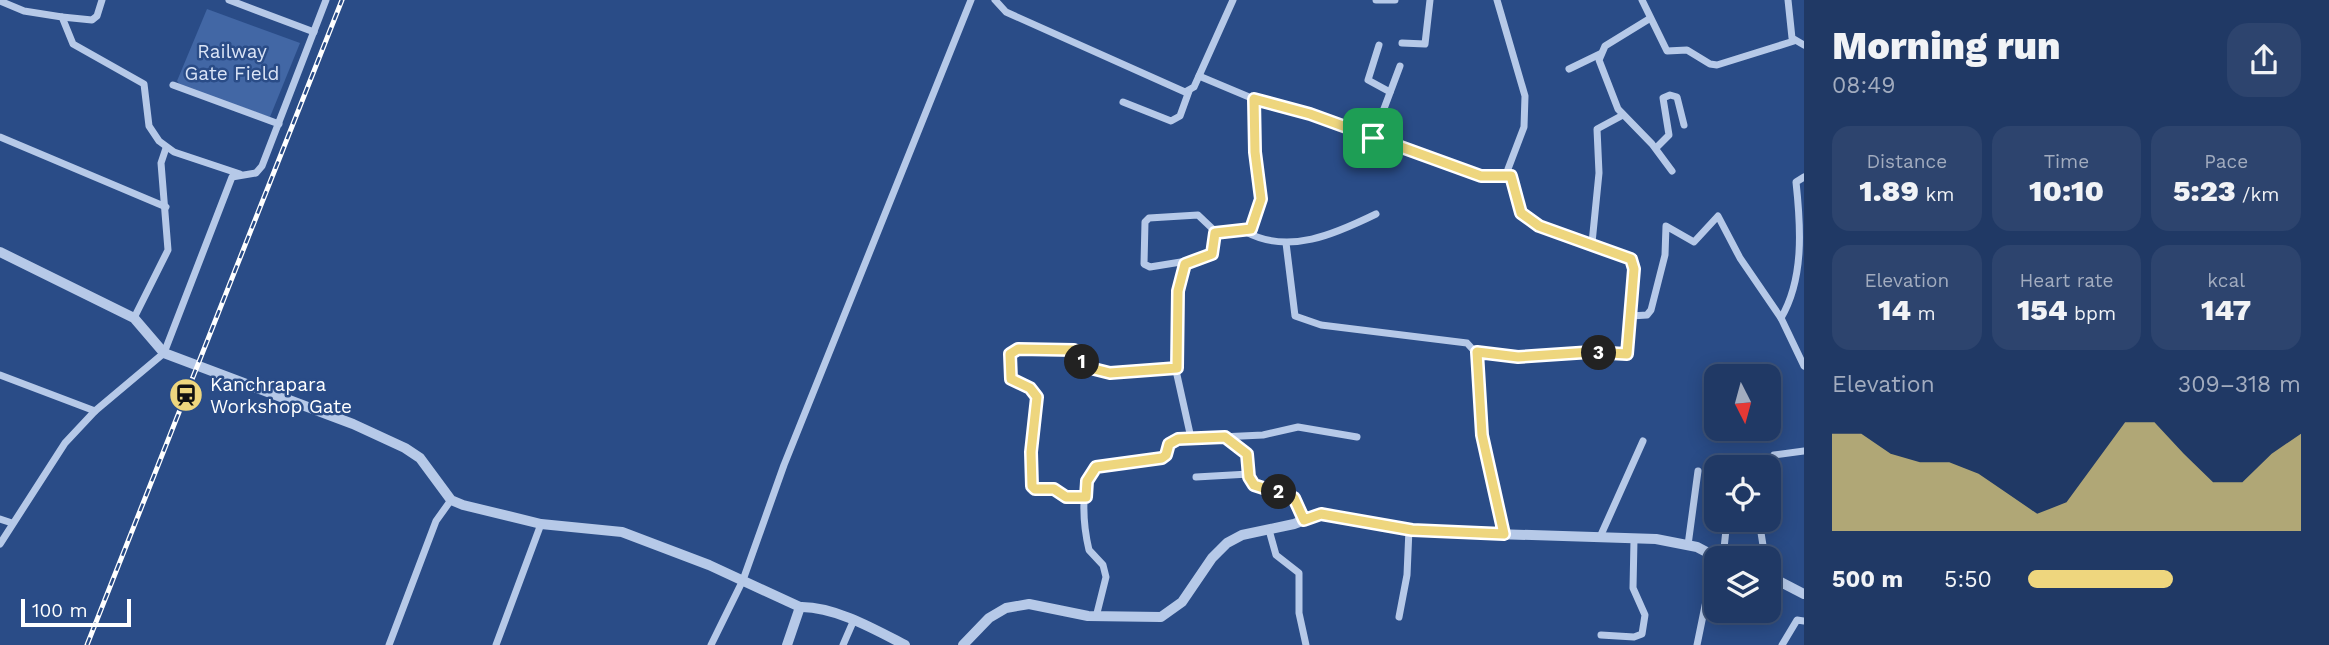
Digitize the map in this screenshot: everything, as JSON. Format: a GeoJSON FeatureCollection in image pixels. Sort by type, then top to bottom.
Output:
{"type":"FeatureCollection","features":[{"type":"Feature","properties":{"kind":"street"},"geometry":{"type":"LineString","coordinates":[[0,1],[24,11],[92,20],[97,16],[102,0]]}},
{"type":"Feature","properties":{"kind":"street"},"geometry":{"type":"LineString","coordinates":[[229,0],[314,32]]}},
{"type":"Feature","properties":{"kind":"street"},"geometry":{"type":"LineString","coordinates":[[0,544],[65,443],[95,411],[164,353],[232,177],[260,170],[326,0]]}},
{"type":"Feature","properties":{"kind":"street"},"geometry":{"type":"LineString","coordinates":[[711,645],[743,580],[784,465],[971,0]]}},
{"type":"Feature","properties":{"kind":"street"},"geometry":{"type":"LineString","coordinates":[[995,0],[1006,12],[1189,91]]}},
{"type":"Feature","properties":{"kind":"street"},"geometry":{"type":"LineString","coordinates":[[1123,102],[1171,121],[1180,116],[1189,91],[1199,76],[1233,0]]}},
{"type":"Feature","properties":{"kind":"street"},"geometry":{"type":"LineString","coordinates":[[1376,0],[1395,0]]}},
{"type":"Feature","properties":{"kind":"street"},"geometry":{"type":"LineString","coordinates":[[1402,43],[1425,44],[1430,0]]}},
{"type":"Feature","properties":{"kind":"street"},"geometry":{"type":"LineString","coordinates":[[1477,354],[1481,351],[1518,357],[1591,352],[1625,355],[1628,352],[1634,269],[1631,259],[1539,226],[1521,213],[1509,165],[1524,127],[1526,107],[1497,0]]}},
{"type":"Feature","properties":{"kind":"street"},"geometry":{"type":"LineString","coordinates":[[1642,0],[1667,51],[1687,50],[1710,64],[1726,64],[1794,41],[1804,45]]}},
{"type":"Feature","properties":{"kind":"street"},"geometry":{"type":"LineString","coordinates":[[1788,0],[1794,41]]}},
{"type":"Feature","properties":{"kind":"street"},"geometry":{"type":"LineString","coordinates":[[62,17],[73,44],[144,84],[149,126],[166,148],[241,174]]}},
{"type":"Feature","properties":{"kind":"street"},"geometry":{"type":"LineString","coordinates":[[1649,19],[1605,46],[1600,60],[1614,102],[1623,115],[1656,148],[1672,171]]}},
{"type":"Feature","properties":{"kind":"street"},"geometry":{"type":"LineString","coordinates":[[1379,45],[1368,80],[1390,92]]}},
{"type":"Feature","properties":{"kind":"street"},"geometry":{"type":"LineString","coordinates":[[1569,69],[1600,54]]}},
{"type":"Feature","properties":{"kind":"street"},"geometry":{"type":"LineString","coordinates":[[1373,138],[1400,66]]}},
{"type":"Feature","properties":{"kind":"street"},"geometry":{"type":"LineString","coordinates":[[1199,76],[1254,99],[1310,114],[1481,176],[1511,176]]}},
{"type":"Feature","properties":{"kind":"street"},"geometry":{"type":"LineString","coordinates":[[173,85],[279,124]]}},
{"type":"Feature","properties":{"kind":"street"},"geometry":{"type":"LineString","coordinates":[[1656,148],[1669,135],[1661,102],[1663,98],[1670,95],[1677,97],[1684,125]]}},
{"type":"Feature","properties":{"kind":"street"},"geometry":{"type":"LineString","coordinates":[[1245,232],[1254,224],[1261,199],[1255,152],[1254,99]]}},
{"type":"Feature","properties":{"kind":"street"},"geometry":{"type":"LineString","coordinates":[[1592,243],[1599,173],[1597,129],[1623,115]]}},
{"type":"Feature","properties":{"kind":"street"},"geometry":{"type":"LineString","coordinates":[[0,137],[166,207]]}},
{"type":"Feature","properties":{"kind":"street"},"geometry":{"type":"LineString","coordinates":[[134,318],[167,255],[169,237],[161,163],[166,148]]}},
{"type":"Feature","properties":{"kind":"street"},"geometry":{"type":"LineString","coordinates":[[1781,318],[1790,306],[1800,281],[1800,224],[1796,182],[1804,177]]}},
{"type":"Feature","properties":{"kind":"street"},"geometry":{"type":"LineString","coordinates":[[1215,233],[1245,232],[1262,239],[1286,243],[1330,235],[1376,214]]}},
{"type":"Feature","properties":{"kind":"street"},"geometry":{"type":"LineString","coordinates":[[1200,215],[1215,233],[1212,254],[1187,261],[1150,267],[1144,264],[1147,219],[1200,215]]}},
{"type":"Feature","properties":{"kind":"street"},"geometry":{"type":"LineString","coordinates":[[1631,316],[1647,315],[1651,310],[1665,255],[1667,226],[1694,242],[1718,216],[1740,258],[1781,318],[1804,366]]}},
{"type":"Feature","properties":{"kind":"street"},"geometry":{"type":"LineString","coordinates":[[1286,243],[1295,316],[1321,325],[1467,343],[1477,354],[1483,443],[1504,534]]}},
{"type":"Feature","properties":{"kind":"street"},"geometry":{"type":"LineString","coordinates":[[0,252],[134,318],[164,353],[353,424],[405,448],[420,458],[452,500],[541,524],[622,531],[743,580],[800,607],[816,608],[905,645]]}},
{"type":"Feature","properties":{"kind":"street"},"geometry":{"type":"LineString","coordinates":[[1187,261],[1178,291],[1177,368],[1191,438]]}},
{"type":"Feature","properties":{"kind":"street"},"geometry":{"type":"LineString","coordinates":[[1086,497],[1063,496],[1054,489],[1035,489],[1032,486],[1031,452],[1037,397],[1030,388],[1011,379],[1011,352],[1036,348],[1074,350],[1080,353],[1086,367],[1110,373],[1177,368]]}},
{"type":"Feature","properties":{"kind":"street"},"geometry":{"type":"LineString","coordinates":[[0,375],[95,411]]}},
{"type":"Feature","properties":{"kind":"street"},"geometry":{"type":"LineString","coordinates":[[1096,617],[1107,577],[1103,565],[1089,550],[1087,481],[1096,467],[1162,458],[1171,441],[1191,438],[1313,427],[1357,437]]}},
{"type":"Feature","properties":{"kind":"street"},"geometry":{"type":"LineString","coordinates":[[1225,437],[1247,454],[1249,474],[1258,487],[1294,498],[1304,520]]}},
{"type":"Feature","properties":{"kind":"street"},"geometry":{"type":"LineString","coordinates":[[1600,537],[1643,441]]}},
{"type":"Feature","properties":{"kind":"street"},"geometry":{"type":"LineString","coordinates":[[1774,455],[1804,451]]}},
{"type":"Feature","properties":{"kind":"street"},"geometry":{"type":"LineString","coordinates":[[1688,545],[1698,471]]}},
{"type":"Feature","properties":{"kind":"street"},"geometry":{"type":"LineString","coordinates":[[1196,477],[1249,474]]}},
{"type":"Feature","properties":{"kind":"street"},"geometry":{"type":"LineString","coordinates":[[389,645],[436,521],[452,500]]}},
{"type":"Feature","properties":{"kind":"street"},"geometry":{"type":"LineString","coordinates":[[963,645],[989,618],[1006,608],[1029,604],[1096,617],[1161,617],[1182,602],[1212,558],[1227,543],[1242,535],[1330,515],[1409,529],[1656,539],[1688,545],[1704,552]]}},
{"type":"Feature","properties":{"kind":"street"},"geometry":{"type":"LineString","coordinates":[[0,519],[12,523]]}},
{"type":"Feature","properties":{"kind":"street"},"geometry":{"type":"LineString","coordinates":[[496,645],[541,524]]}},
{"type":"Feature","properties":{"kind":"street"},"geometry":{"type":"LineString","coordinates":[[1399,617],[1408,575],[1409,529]]}},
{"type":"Feature","properties":{"kind":"street"},"geometry":{"type":"LineString","coordinates":[[1269,530],[1276,555],[1298,573],[1299,613],[1306,645]]}},
{"type":"Feature","properties":{"kind":"street"},"geometry":{"type":"LineString","coordinates":[[1601,635],[1634,637],[1642,634],[1645,615],[1633,587],[1634,540]]}},
{"type":"Feature","properties":{"kind":"street"},"geometry":{"type":"LineString","coordinates":[[1781,582],[1804,594]]}},
{"type":"Feature","properties":{"kind":"street"},"geometry":{"type":"LineString","coordinates":[[787,645],[800,607]]}},
{"type":"Feature","properties":{"kind":"street"},"geometry":{"type":"LineString","coordinates":[[1697,645],[1704,617]]}},
{"type":"Feature","properties":{"kind":"street"},"geometry":{"type":"LineString","coordinates":[[1782,645],[1797,620],[1804,621]]}},
{"type":"Feature","properties":{"kind":"street"},"geometry":{"type":"LineString","coordinates":[[843,645],[853,622]]}},
{"type":"Feature","properties":{"kind":"green space","name":"Railway Gate Field"},"geometry":{"type":"Polygon","coordinates":[[[207,9],[300,43],[270,117],[181,86],[177,81],[207,9]]]}},
{"type":"Feature","properties":{"kind":"railway"},"geometry":{"type":"LineString","coordinates":[[87,645],[342,0]]}},
{"type":"Feature","properties":{"kind":"place","name":"Kanchrapara Workshop Gate"},"geometry":{"type":"Point","coordinates":[186,395]}},
{"type":"Feature","properties":{"kind":"route"},"geometry":{"type":"LineString","coordinates":[[1254,99],[1310,114],[1373,138],[1462,167],[1481,176],[1511,176],[1517,190],[1519,208],[1526,218],[1552,232],[1628,255],[1633,264],[1627,354],[1622,356],[1591,352],[1518,357],[1477,352],[1484,450],[1504,534],[1412,530],[1321,514],[1304,520],[1294,498],[1254,485],[1249,477],[1247,454],[1225,437],[1178,439],[1171,441],[1166,455],[1162,458],[1102,464],[1092,471],[1087,481],[1086,497],[1066,497],[1054,489],[1035,489],[1030,480],[1037,397],[1030,388],[1014,383],[1011,379],[1011,352],[1036,348],[1074,350],[1080,353],[1086,367],[1110,373],[1167,366],[1177,368],[1177,301],[1185,264],[1187,261],[1212,254],[1215,233],[1245,232],[1251,229],[1260,205],[1261,191],[1254,146],[1254,99]]}}]}
